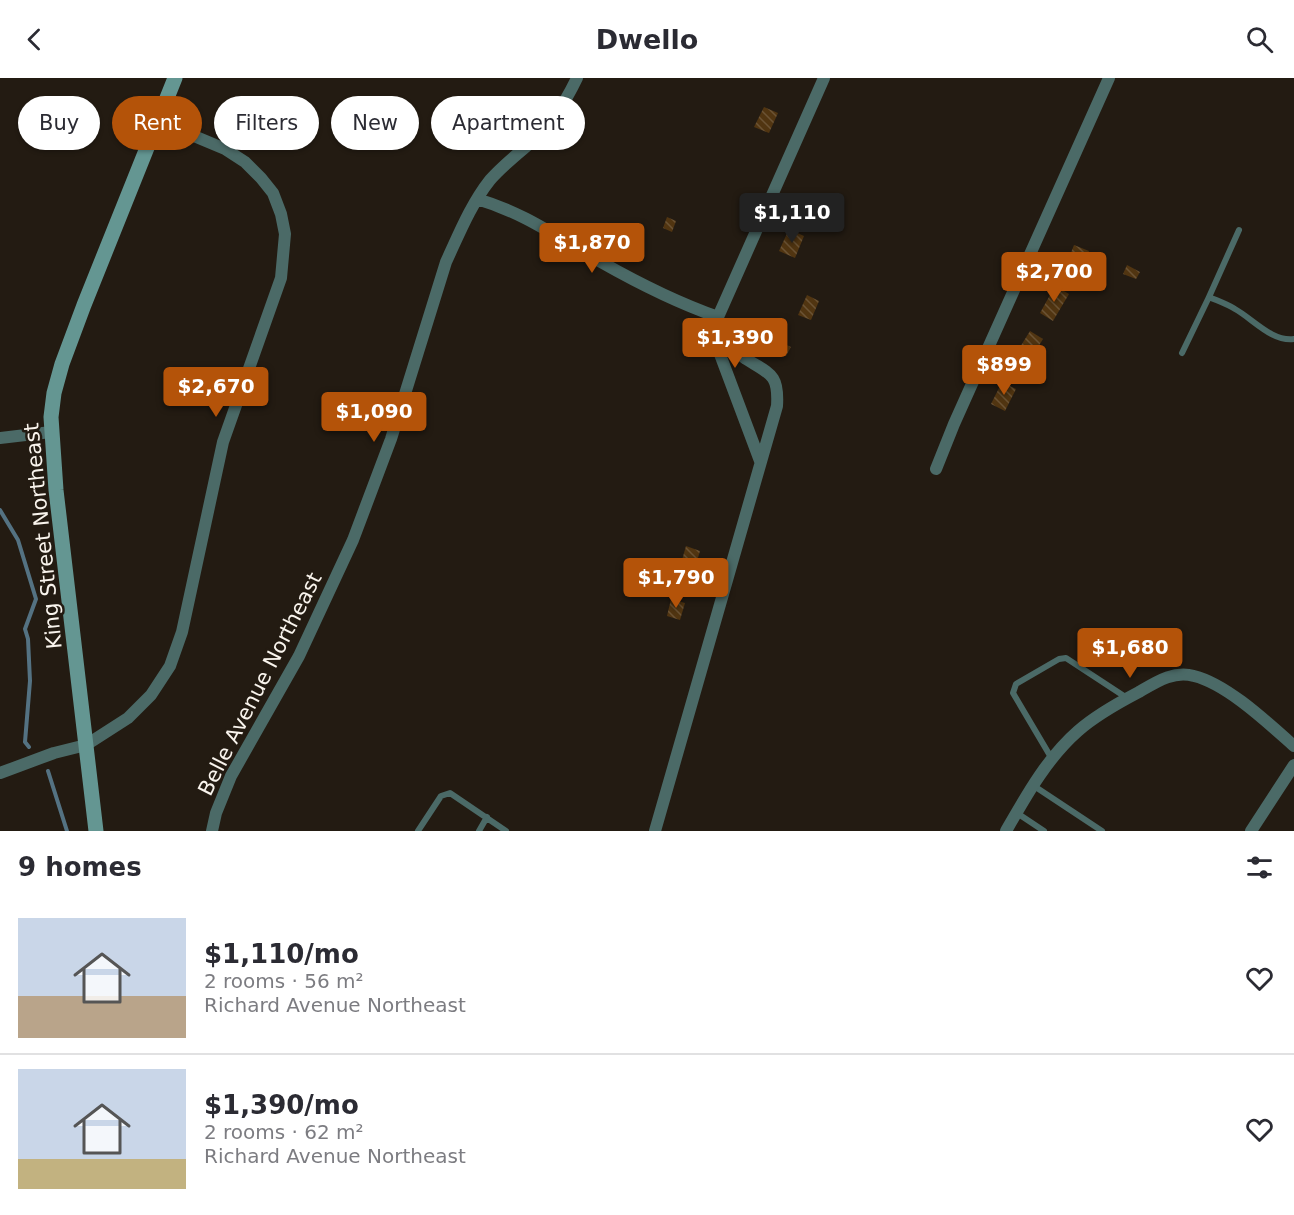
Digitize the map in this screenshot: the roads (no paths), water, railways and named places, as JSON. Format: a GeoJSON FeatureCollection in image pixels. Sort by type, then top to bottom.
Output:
{"type":"FeatureCollection","features":[{"type":"Feature","properties":{"kind":"street","name":"King Street Northeast"},"geometry":{"type":"LineString","coordinates":[[168,96],[175,78]]}},
{"type":"Feature","properties":{"kind":"street","name":"Belle Avenue Northeast"},"geometry":{"type":"LineString","coordinates":[[212,831],[223,792],[299,657],[353,540],[388,447],[446,262],[459,233],[477,199],[491,179],[553,120],[566,101],[577,78]]}},
{"type":"Feature","properties":{"kind":"street"},"geometry":{"type":"LineString","coordinates":[[760,461],[722,359],[716,335],[718,317],[824,78]]}},
{"type":"Feature","properties":{"kind":"street"},"geometry":{"type":"LineString","coordinates":[[936,469],[1108,78]]}},
{"type":"Feature","properties":{"kind":"street"},"geometry":{"type":"LineString","coordinates":[[0,773],[54,753],[86,745],[128,718],[152,694],[170,666],[182,632],[223,442],[281,278],[285,253],[285,234],[281,214],[273,193],[261,177],[245,162],[225,149],[202,139]]}},
{"type":"Feature","properties":{"kind":"street","name":"King Street Northeast"},"geometry":{"type":"LineString","coordinates":[[96,831],[51,432],[54,393],[62,364],[147,150]]}},
{"type":"Feature","properties":{"kind":"street"},"geometry":{"type":"LineString","coordinates":[[477,199],[517,213],[603,264],[687,305],[718,317]]}},
{"type":"Feature","properties":{"kind":"street"},"geometry":{"type":"LineString","coordinates":[[655,831],[777,406],[777,384],[769,372],[733,350],[716,335]]}},
{"type":"Feature","properties":{"kind":"street"},"geometry":{"type":"LineString","coordinates":[[0,438],[51,432]]}},
{"type":"Feature","properties":{"kind":"street"},"geometry":{"type":"LineString","coordinates":[[1006,831],[1052,759],[1078,731],[1126,698],[1170,676],[1192,675],[1219,687],[1294,746]]}},
{"type":"Feature","properties":{"kind":"street"},"geometry":{"type":"LineString","coordinates":[[1251,831],[1294,765]]}},
{"type":"Feature","properties":{"kind":"lane"},"geometry":{"type":"LineString","coordinates":[[1182,353],[1239,230]]}},
{"type":"Feature","properties":{"kind":"lane"},"geometry":{"type":"LineString","coordinates":[[1209,297],[1233,308],[1268,332],[1289,340],[1294,339]]}},
{"type":"Feature","properties":{"kind":"lane"},"geometry":{"type":"LineString","coordinates":[[1052,759],[1012,693],[1016,684],[1059,659],[1066,658],[1126,698]]}},
{"type":"Feature","properties":{"kind":"lane"},"geometry":{"type":"LineString","coordinates":[[1034,786],[1102,831]]}},
{"type":"Feature","properties":{"kind":"lane"},"geometry":{"type":"LineString","coordinates":[[418,831],[441,796],[450,793],[506,831]]}},
{"type":"Feature","properties":{"kind":"lane"},"geometry":{"type":"LineString","coordinates":[[1017,813],[1044,831]]}},
{"type":"Feature","properties":{"kind":"lane"},"geometry":{"type":"LineString","coordinates":[[478,831],[487,817]]}},
{"type":"Feature","properties":{"kind":"waterway"},"geometry":{"type":"LineString","coordinates":[[0,510],[18,540],[36,599],[25,629],[28,639],[30,681],[25,742],[29,747]]}},
{"type":"Feature","properties":{"kind":"waterway"},"geometry":{"type":"LineString","coordinates":[[48,771],[67,831]]}}]}
